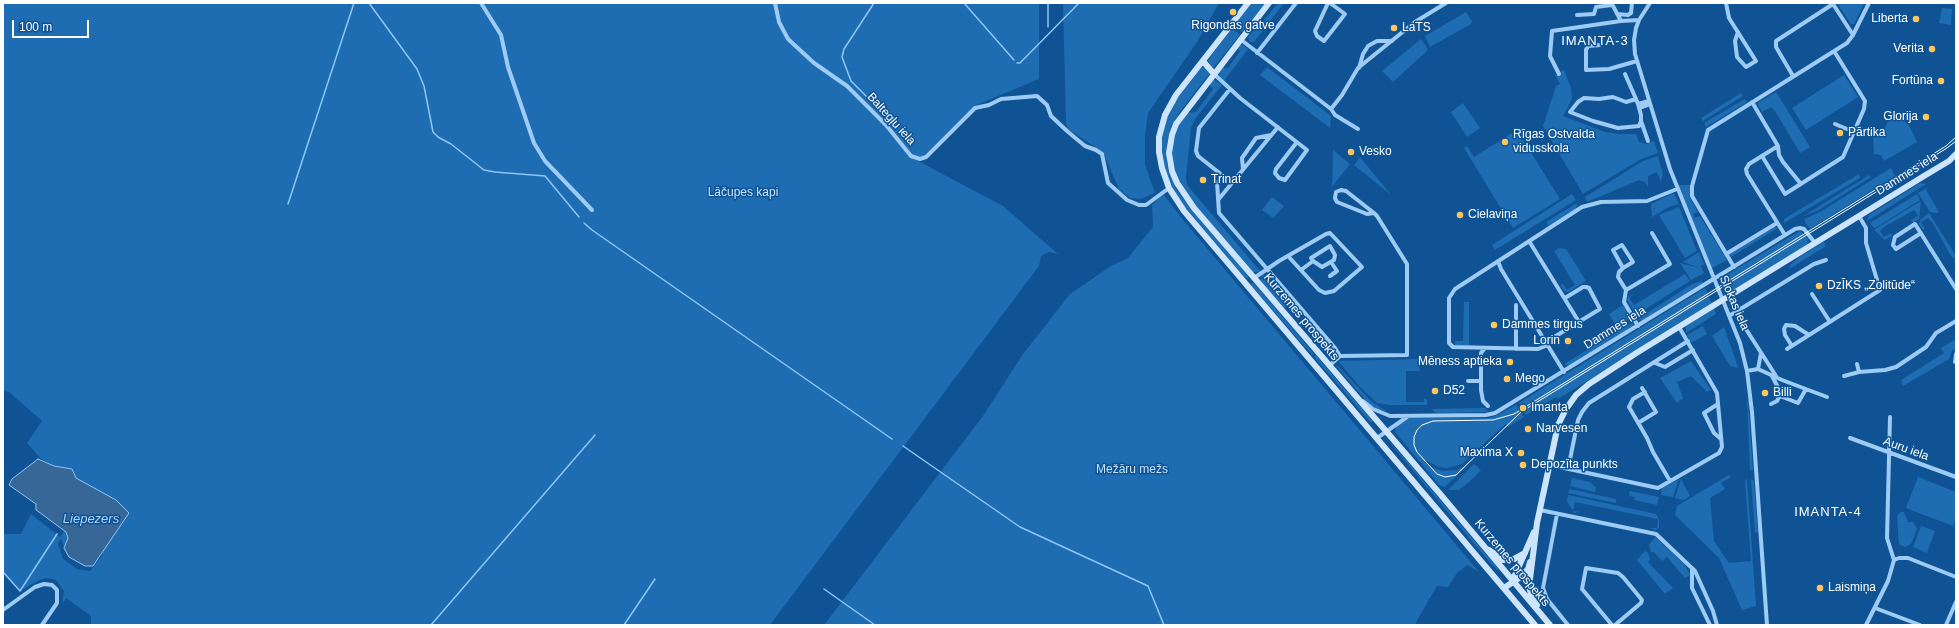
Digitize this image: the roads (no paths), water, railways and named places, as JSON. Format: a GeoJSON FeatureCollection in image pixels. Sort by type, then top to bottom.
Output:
{"type":"FeatureCollection","features":[{"type":"Feature","properties":{"kind":"main road","name":"Kurzemes prospekts"},"geometry":{"type":"LineString","coordinates":[[1248,3],[1172,102],[1162,122],[1159,137],[1159,152],[1162,168],[1169,188],[1184,211],[1535,625]]}},
{"type":"Feature","properties":{"kind":"main road","name":"Kurzemes prospekts"},"geometry":{"type":"LineString","coordinates":[[1269,3],[1176,124],[1170,142],[1171,165],[1177,183],[1187,199],[1549,624]]}},
{"type":"Feature","properties":{"kind":"main road"},"geometry":{"type":"LineString","coordinates":[[1203,61],[1214,74]]}},
{"type":"Feature","properties":{"kind":"main road","name":"Dammes iela"},"geometry":{"type":"LineString","coordinates":[[1549,624],[1535,603],[1530,592],[1530,579],[1537,523],[1558,425],[1566,409],[1576,395],[1588,384],[1679,327],[1953,160],[1956,154]]}},
{"type":"Feature","properties":{"kind":"main road"},"geometry":{"type":"LineString","coordinates":[[1246,284],[1254,278]]}},
{"type":"Feature","properties":{"kind":"main road","name":"Dammes iela"},"geometry":{"type":"LineString","coordinates":[[1512,582],[1537,523]]}},
{"type":"Feature","properties":{"kind":"main road"},"geometry":{"type":"LineString","coordinates":[[1483,545],[1503,560],[1514,559],[1525,553]]}},
{"type":"Feature","properties":{"kind":"main road","name":"Dammes iela"},"geometry":{"type":"LineString","coordinates":[[1504,588],[1519,578],[1528,569],[1533,556]]}},
{"type":"Feature","properties":{"kind":"street"},"geometry":{"type":"LineString","coordinates":[[481,3],[501,35],[508,67],[534,143],[545,161],[592,210]]}},
{"type":"Feature","properties":{"kind":"street","name":"Baltegļu iela"},"geometry":{"type":"LineString","coordinates":[[775,3],[779,22],[788,39],[814,63],[847,86],[886,125],[911,156],[920,159],[926,157],[976,108],[990,105],[1001,99],[1037,96],[1047,105],[1051,116],[1067,131],[1086,146],[1102,154],[1108,183],[1128,200],[1139,205],[1146,205],[1169,188]]}},
{"type":"Feature","properties":{"kind":"street"},"geometry":{"type":"LineString","coordinates":[[1258,53],[1296,3]]}},
{"type":"Feature","properties":{"kind":"street"},"geometry":{"type":"LineString","coordinates":[[1329,3],[1345,14],[1324,41],[1317,36],[1315,31],[1329,3]]}},
{"type":"Feature","properties":{"kind":"street"},"geometry":{"type":"LineString","coordinates":[[1358,68],[1415,22],[1440,5],[1446,3]]}},
{"type":"Feature","properties":{"kind":"street"},"geometry":{"type":"LineString","coordinates":[[1617,14],[1628,16],[1631,13],[1632,3]]}},
{"type":"Feature","properties":{"kind":"street"},"geometry":{"type":"LineString","coordinates":[[1726,3],[1729,18],[1738,32],[1756,61],[1746,67],[1737,58],[1734,41],[1738,32]]}},
{"type":"Feature","properties":{"kind":"street"},"geometry":{"type":"LineString","coordinates":[[1734,267],[1695,204],[1691,190],[1708,130],[1847,43],[1854,35],[1869,3]]}},
{"type":"Feature","properties":{"kind":"street"},"geometry":{"type":"LineString","coordinates":[[1577,15],[1594,14],[1596,6],[1612,4],[1621,21]]}},
{"type":"Feature","properties":{"kind":"street","name":"Slokas iela"},"geometry":{"type":"LineString","coordinates":[[1648,4],[1639,20],[1634,40],[1637,61],[1677,189],[1740,344],[1747,371],[1752,412],[1767,625]]}},
{"type":"Feature","properties":{"kind":"street"},"geometry":{"type":"LineString","coordinates":[[1793,76],[1776,47],[1776,41],[1833,4],[1854,35]]}},
{"type":"Feature","properties":{"kind":"street"},"geometry":{"type":"LineString","coordinates":[[1559,74],[1550,56],[1552,32],[1621,21],[1639,20]]}},
{"type":"Feature","properties":{"kind":"street"},"geometry":{"type":"LineString","coordinates":[[1240,39],[1330,109],[1339,118],[1358,130]]}},
{"type":"Feature","properties":{"kind":"street"},"geometry":{"type":"LineString","coordinates":[[1330,109],[1342,95],[1358,68],[1362,54],[1368,46],[1377,41],[1392,42]]}},
{"type":"Feature","properties":{"kind":"street"},"geometry":{"type":"LineString","coordinates":[[1600,46],[1588,46],[1586,50],[1586,70],[1637,61]]}},
{"type":"Feature","properties":{"kind":"street"},"geometry":{"type":"LineString","coordinates":[[1762,156],[1786,194],[1841,159],[1864,109],[1865,101],[1834,50]]}},
{"type":"Feature","properties":{"kind":"street"},"geometry":{"type":"LineString","coordinates":[[1214,74],[1230,89],[1297,142],[1307,150],[1285,180],[1279,178],[1276,175],[1275,170],[1297,142]]}},
{"type":"Feature","properties":{"kind":"street"},"geometry":{"type":"LineString","coordinates":[[1625,74],[1636,100],[1648,141]]}},
{"type":"Feature","properties":{"kind":"street"},"geometry":{"type":"LineString","coordinates":[[1230,89],[1199,128],[1196,151],[1198,156],[1232,183]]}},
{"type":"Feature","properties":{"kind":"street"},"geometry":{"type":"LineString","coordinates":[[1636,100],[1626,102],[1613,97],[1599,99],[1584,98],[1578,102],[1570,112],[1593,121],[1618,128],[1635,128],[1641,121]]}},
{"type":"Feature","properties":{"kind":"street"},"geometry":{"type":"LineString","coordinates":[[1638,106],[1650,102]]}},
{"type":"Feature","properties":{"kind":"street"},"geometry":{"type":"LineString","coordinates":[[1752,102],[1778,146],[1779,155],[1783,162],[1802,184]]}},
{"type":"Feature","properties":{"kind":"street"},"geometry":{"type":"LineString","coordinates":[[1835,124],[1854,132]]}},
{"type":"Feature","properties":{"kind":"street"},"geometry":{"type":"LineString","coordinates":[[1218,200],[1278,127]]}},
{"type":"Feature","properties":{"kind":"street"},"geometry":{"type":"LineString","coordinates":[[1243,169],[1242,158],[1256,138],[1271,135]]}},
{"type":"Feature","properties":{"kind":"street"},"geometry":{"type":"LineString","coordinates":[[1778,146],[1748,166],[1746,172],[1785,236]]}},
{"type":"Feature","properties":{"kind":"street"},"geometry":{"type":"LineString","coordinates":[[1216,182],[1219,213],[1335,348],[1340,356]]}},
{"type":"Feature","properties":{"kind":"street"},"geometry":{"type":"LineString","coordinates":[[1565,298],[1583,287],[1589,288],[1599,306],[1598,311],[1538,349],[1456,348],[1451,345],[1449,298],[1455,289],[1582,207],[1601,202],[1647,201],[1677,189]]}},
{"type":"Feature","properties":{"kind":"street"},"geometry":{"type":"LineString","coordinates":[[1329,366],[1340,356],[1407,355],[1407,264],[1380,218],[1374,213],[1343,190],[1338,190],[1335,195],[1338,203],[1367,214],[1374,213]]}},
{"type":"Feature","properties":{"kind":"street"},"geometry":{"type":"LineString","coordinates":[[1787,349],[1880,290],[1866,243],[1866,228],[1860,216]]}},
{"type":"Feature","properties":{"kind":"street"},"geometry":{"type":"LineString","coordinates":[[1726,254],[1777,223]]}},
{"type":"Feature","properties":{"kind":"street"},"geometry":{"type":"LineString","coordinates":[[1921,233],[1896,249],[1894,246],[1893,242],[1895,237],[1915,224],[1921,233],[1956,289]]}},
{"type":"Feature","properties":{"kind":"street","name":"Dammes iela"},"geometry":{"type":"LineString","coordinates":[[1353,394],[1384,415],[1491,415],[1504,409],[1795,229],[1802,228],[1815,243]]}},
{"type":"Feature","properties":{"kind":"street"},"geometry":{"type":"LineString","coordinates":[[1254,278],[1288,256],[1330,233],[1362,267],[1334,291],[1327,294],[1319,290],[1288,256]]}},
{"type":"Feature","properties":{"kind":"street"},"geometry":{"type":"LineString","coordinates":[[1626,290],[1670,264],[1652,233]]}},
{"type":"Feature","properties":{"kind":"street"},"geometry":{"type":"LineString","coordinates":[[1529,241],[1579,322]]}},
{"type":"Feature","properties":{"kind":"street"},"geometry":{"type":"LineString","coordinates":[[1624,268],[1613,250],[1622,245],[1633,262],[1619,272],[1618,277],[1626,290],[1624,302],[1638,326]]}},
{"type":"Feature","properties":{"kind":"street"},"geometry":{"type":"LineString","coordinates":[[1330,246],[1335,255],[1334,260],[1322,267],[1313,261],[1311,258],[1330,246]]}},
{"type":"Feature","properties":{"kind":"street"},"geometry":{"type":"LineString","coordinates":[[1729,316],[1814,264],[1826,260]]}},
{"type":"Feature","properties":{"kind":"street"},"geometry":{"type":"LineString","coordinates":[[1301,270],[1313,261]]}},
{"type":"Feature","properties":{"kind":"street"},"geometry":{"type":"LineString","coordinates":[[1498,261],[1564,372]]}},
{"type":"Feature","properties":{"kind":"street"},"geometry":{"type":"LineString","coordinates":[[1330,276],[1337,271],[1331,262]]}},
{"type":"Feature","properties":{"kind":"street"},"geometry":{"type":"LineString","coordinates":[[1812,294],[1830,322]]}},
{"type":"Feature","properties":{"kind":"street"},"geometry":{"type":"LineString","coordinates":[[1516,305],[1516,349]]}},
{"type":"Feature","properties":{"kind":"street"},"geometry":{"type":"LineString","coordinates":[[1735,312],[1776,377]]}},
{"type":"Feature","properties":{"kind":"street"},"geometry":{"type":"LineString","coordinates":[[1844,376],[1860,372],[1881,371],[1896,367],[1926,347],[1936,333],[1956,321]]}},
{"type":"Feature","properties":{"kind":"street"},"geometry":{"type":"LineString","coordinates":[[1792,346],[1785,335],[1784,329],[1786,325],[1795,326],[1809,335]]}},
{"type":"Feature","properties":{"kind":"street"},"geometry":{"type":"LineString","coordinates":[[1550,465],[1655,488],[1718,453],[1722,447],[1717,393],[1714,385],[1679,327]]}},
{"type":"Feature","properties":{"kind":"street"},"geometry":{"type":"LineString","coordinates":[[1568,469],[1576,425],[1584,408],[1594,399],[1655,363],[1688,341]]}},
{"type":"Feature","properties":{"kind":"street"},"geometry":{"type":"LineString","coordinates":[[1485,348],[1482,354],[1481,381],[1483,401],[1488,406]]}},
{"type":"Feature","properties":{"kind":"street"},"geometry":{"type":"LineString","coordinates":[[1655,363],[1665,367],[1693,350]]}},
{"type":"Feature","properties":{"kind":"street"},"geometry":{"type":"LineString","coordinates":[[1758,369],[1761,353]]}},
{"type":"Feature","properties":{"kind":"street"},"geometry":{"type":"LineString","coordinates":[[1954,362],[1956,354]]}},
{"type":"Feature","properties":{"kind":"street"},"geometry":{"type":"LineString","coordinates":[[1857,364],[1860,372]]}},
{"type":"Feature","properties":{"kind":"street"},"geometry":{"type":"LineString","coordinates":[[1747,371],[1758,369],[1828,397]]}},
{"type":"Feature","properties":{"kind":"street"},"geometry":{"type":"LineString","coordinates":[[1770,374],[1780,389],[1780,396],[1771,404]]}},
{"type":"Feature","properties":{"kind":"street"},"geometry":{"type":"LineString","coordinates":[[1468,381],[1481,381]]}},
{"type":"Feature","properties":{"kind":"street"},"geometry":{"type":"LineString","coordinates":[[1780,396],[1798,403],[1806,389]]}},
{"type":"Feature","properties":{"kind":"street"},"geometry":{"type":"LineString","coordinates":[[1638,423],[1656,412],[1644,390],[1633,399],[1629,407],[1670,481]]}},
{"type":"Feature","properties":{"kind":"street"},"geometry":{"type":"LineString","coordinates":[[1718,404],[1704,413],[1714,432],[1721,439]]}},
{"type":"Feature","properties":{"kind":"street"},"geometry":{"type":"LineString","coordinates":[[1377,438],[1385,431],[1409,416]]}},
{"type":"Feature","properties":{"kind":"street"},"geometry":{"type":"LineString","coordinates":[[1866,625],[1888,582],[1894,560],[1887,538],[1890,416]]}},
{"type":"Feature","properties":{"kind":"street","name":"Auru iela"},"geometry":{"type":"LineString","coordinates":[[1850,438],[1956,477]]}},
{"type":"Feature","properties":{"kind":"street"},"geometry":{"type":"LineString","coordinates":[[1540,510],[1653,533],[1662,538],[1695,572],[1713,611],[1717,625]]}},
{"type":"Feature","properties":{"kind":"street"},"geometry":{"type":"LineString","coordinates":[[1557,514],[1543,588],[1547,599],[1568,625]]}},
{"type":"Feature","properties":{"kind":"street"},"geometry":{"type":"LineString","coordinates":[[1894,560],[1899,558],[1908,558],[1956,577]]}},
{"type":"Feature","properties":{"kind":"street"},"geometry":{"type":"LineString","coordinates":[[1612,625],[1582,589],[1586,568],[1618,573],[1642,600],[1641,603],[1615,625]]}},
{"type":"Feature","properties":{"kind":"street"},"geometry":{"type":"LineString","coordinates":[[1692,568],[1692,588],[1710,625]]}},
{"type":"Feature","properties":{"kind":"street"},"geometry":{"type":"LineString","coordinates":[[3,610],[35,587],[44,584],[52,585],[57,590],[57,603],[42,625]]}},
{"type":"Feature","properties":{"kind":"street"},"geometry":{"type":"LineString","coordinates":[[1946,625],[1956,602]]}},
{"type":"Feature","properties":{"kind":"street"},"geometry":{"type":"LineString","coordinates":[[1875,608],[1920,625]]}},
{"type":"Feature","properties":{"kind":"water","name":"Liepezers"},"geometry":{"type":"Polygon","coordinates":[[[38,459],[54,466],[72,469],[76,478],[116,500],[129,513],[93,566],[85,566],[69,557],[64,548],[68,538],[66,532],[36,510],[36,504],[9,485],[12,479],[38,459]]]}},
{"type":"Feature","properties":{"kind":"waterway"},"geometry":{"type":"LineString","coordinates":[[288,204],[354,3]]}},
{"type":"Feature","properties":{"kind":"waterway"},"geometry":{"type":"LineString","coordinates":[[369,3],[417,69],[424,86],[433,132],[484,170],[545,176],[579,217]]}},
{"type":"Feature","properties":{"kind":"waterway"},"geometry":{"type":"LineString","coordinates":[[874,3],[844,49],[842,57],[851,81],[880,110]]}},
{"type":"Feature","properties":{"kind":"waterway"},"geometry":{"type":"LineString","coordinates":[[964,3],[1014,60]]}},
{"type":"Feature","properties":{"kind":"waterway"},"geometry":{"type":"LineString","coordinates":[[1048,3],[1048,27]]}},
{"type":"Feature","properties":{"kind":"waterway"},"geometry":{"type":"LineString","coordinates":[[1017,63],[1020,63],[1079,3]]}},
{"type":"Feature","properties":{"kind":"waterway"},"geometry":{"type":"LineString","coordinates":[[584,223],[892,439]]}},
{"type":"Feature","properties":{"kind":"waterway"},"geometry":{"type":"LineString","coordinates":[[431,625],[595,435]]}},
{"type":"Feature","properties":{"kind":"waterway"},"geometry":{"type":"LineString","coordinates":[[903,446],[1020,527],[1148,586],[1164,625]]}},
{"type":"Feature","properties":{"kind":"waterway"},"geometry":{"type":"LineString","coordinates":[[3,572],[20,591],[57,534]]}},
{"type":"Feature","properties":{"kind":"waterway"},"geometry":{"type":"LineString","coordinates":[[624,625],[655,579]]}},
{"type":"Feature","properties":{"kind":"waterway"},"geometry":{"type":"LineString","coordinates":[[824,589],[875,625]]}},
{"type":"Feature","properties":{"kind":"tram line"},"geometry":{"type":"LineString","coordinates":[[1956,137],[1946,146],[1514,414],[1493,420],[1433,421],[1422,425],[1417,430],[1414,437],[1414,445],[1417,452],[1437,474],[1445,477],[1456,475],[1521,412],[1956,141]]}},
{"type":"Feature","properties":{"kind":"place","name":"Rigondas gatve"},"geometry":{"type":"Point","coordinates":[1233,12]}},
{"type":"Feature","properties":{"kind":"place","name":"Liberta"},"geometry":{"type":"Point","coordinates":[1916,19]}},
{"type":"Feature","properties":{"kind":"place","name":"LaTS"},"geometry":{"type":"Point","coordinates":[1394,28]}},
{"type":"Feature","properties":{"kind":"place","name":"Verita"},"geometry":{"type":"Point","coordinates":[1932,49]}},
{"type":"Feature","properties":{"kind":"place","name":"Fortūna"},"geometry":{"type":"Point","coordinates":[1941,81]}},
{"type":"Feature","properties":{"kind":"place","name":"Glorija"},"geometry":{"type":"Point","coordinates":[1926,117]}},
{"type":"Feature","properties":{"kind":"place","name":"Pārtika"},"geometry":{"type":"Point","coordinates":[1840,133]}},
{"type":"Feature","properties":{"kind":"place","name":"Rīgas Ostvalda vidusskola"},"geometry":{"type":"Point","coordinates":[1505,142]}},
{"type":"Feature","properties":{"kind":"place","name":"Vesko"},"geometry":{"type":"Point","coordinates":[1351,152]}},
{"type":"Feature","properties":{"kind":"place","name":"Trinat"},"geometry":{"type":"Point","coordinates":[1203,180]}},
{"type":"Feature","properties":{"kind":"place","name":"Cielaviņa"},"geometry":{"type":"Point","coordinates":[1460,215]}},
{"type":"Feature","properties":{"kind":"place","name":"DzĪKS „Zolitūde“"},"geometry":{"type":"Point","coordinates":[1819,286]}},
{"type":"Feature","properties":{"kind":"place","name":"Dammes tirgus"},"geometry":{"type":"Point","coordinates":[1494,325]}},
{"type":"Feature","properties":{"kind":"place","name":"Lorin"},"geometry":{"type":"Point","coordinates":[1568,341]}},
{"type":"Feature","properties":{"kind":"place","name":"Mēness aptieka"},"geometry":{"type":"Point","coordinates":[1510,362]}},
{"type":"Feature","properties":{"kind":"place","name":"Mego"},"geometry":{"type":"Point","coordinates":[1507,379]}},
{"type":"Feature","properties":{"kind":"place","name":"D52"},"geometry":{"type":"Point","coordinates":[1435,391]}},
{"type":"Feature","properties":{"kind":"place","name":"Billi"},"geometry":{"type":"Point","coordinates":[1765,393]}},
{"type":"Feature","properties":{"kind":"place","name":"Imanta"},"geometry":{"type":"Point","coordinates":[1523,408]}},
{"type":"Feature","properties":{"kind":"place","name":"Narvesen"},"geometry":{"type":"Point","coordinates":[1528,429]}},
{"type":"Feature","properties":{"kind":"place","name":"Maxima X"},"geometry":{"type":"Point","coordinates":[1521,453]}},
{"type":"Feature","properties":{"kind":"place","name":"Depozīta punkts"},"geometry":{"type":"Point","coordinates":[1523,465]}},
{"type":"Feature","properties":{"kind":"place","name":"Laismiņa"},"geometry":{"type":"Point","coordinates":[1820,588]}},
{"type":"Feature","properties":{"kind":"district","name":"IMANTA-3"},"geometry":{"type":"Point","coordinates":[1595,41]}},
{"type":"Feature","properties":{"kind":"district","name":"IMANTA-4"},"geometry":{"type":"Point","coordinates":[1828,512]}},
{"type":"Feature","properties":{"kind":"park label","name":"Lāčupes kapi"},"geometry":{"type":"Point","coordinates":[743,193]}},
{"type":"Feature","properties":{"kind":"park label","name":"Mežāru mežs"},"geometry":{"type":"Point","coordinates":[1132,470]}}]}
